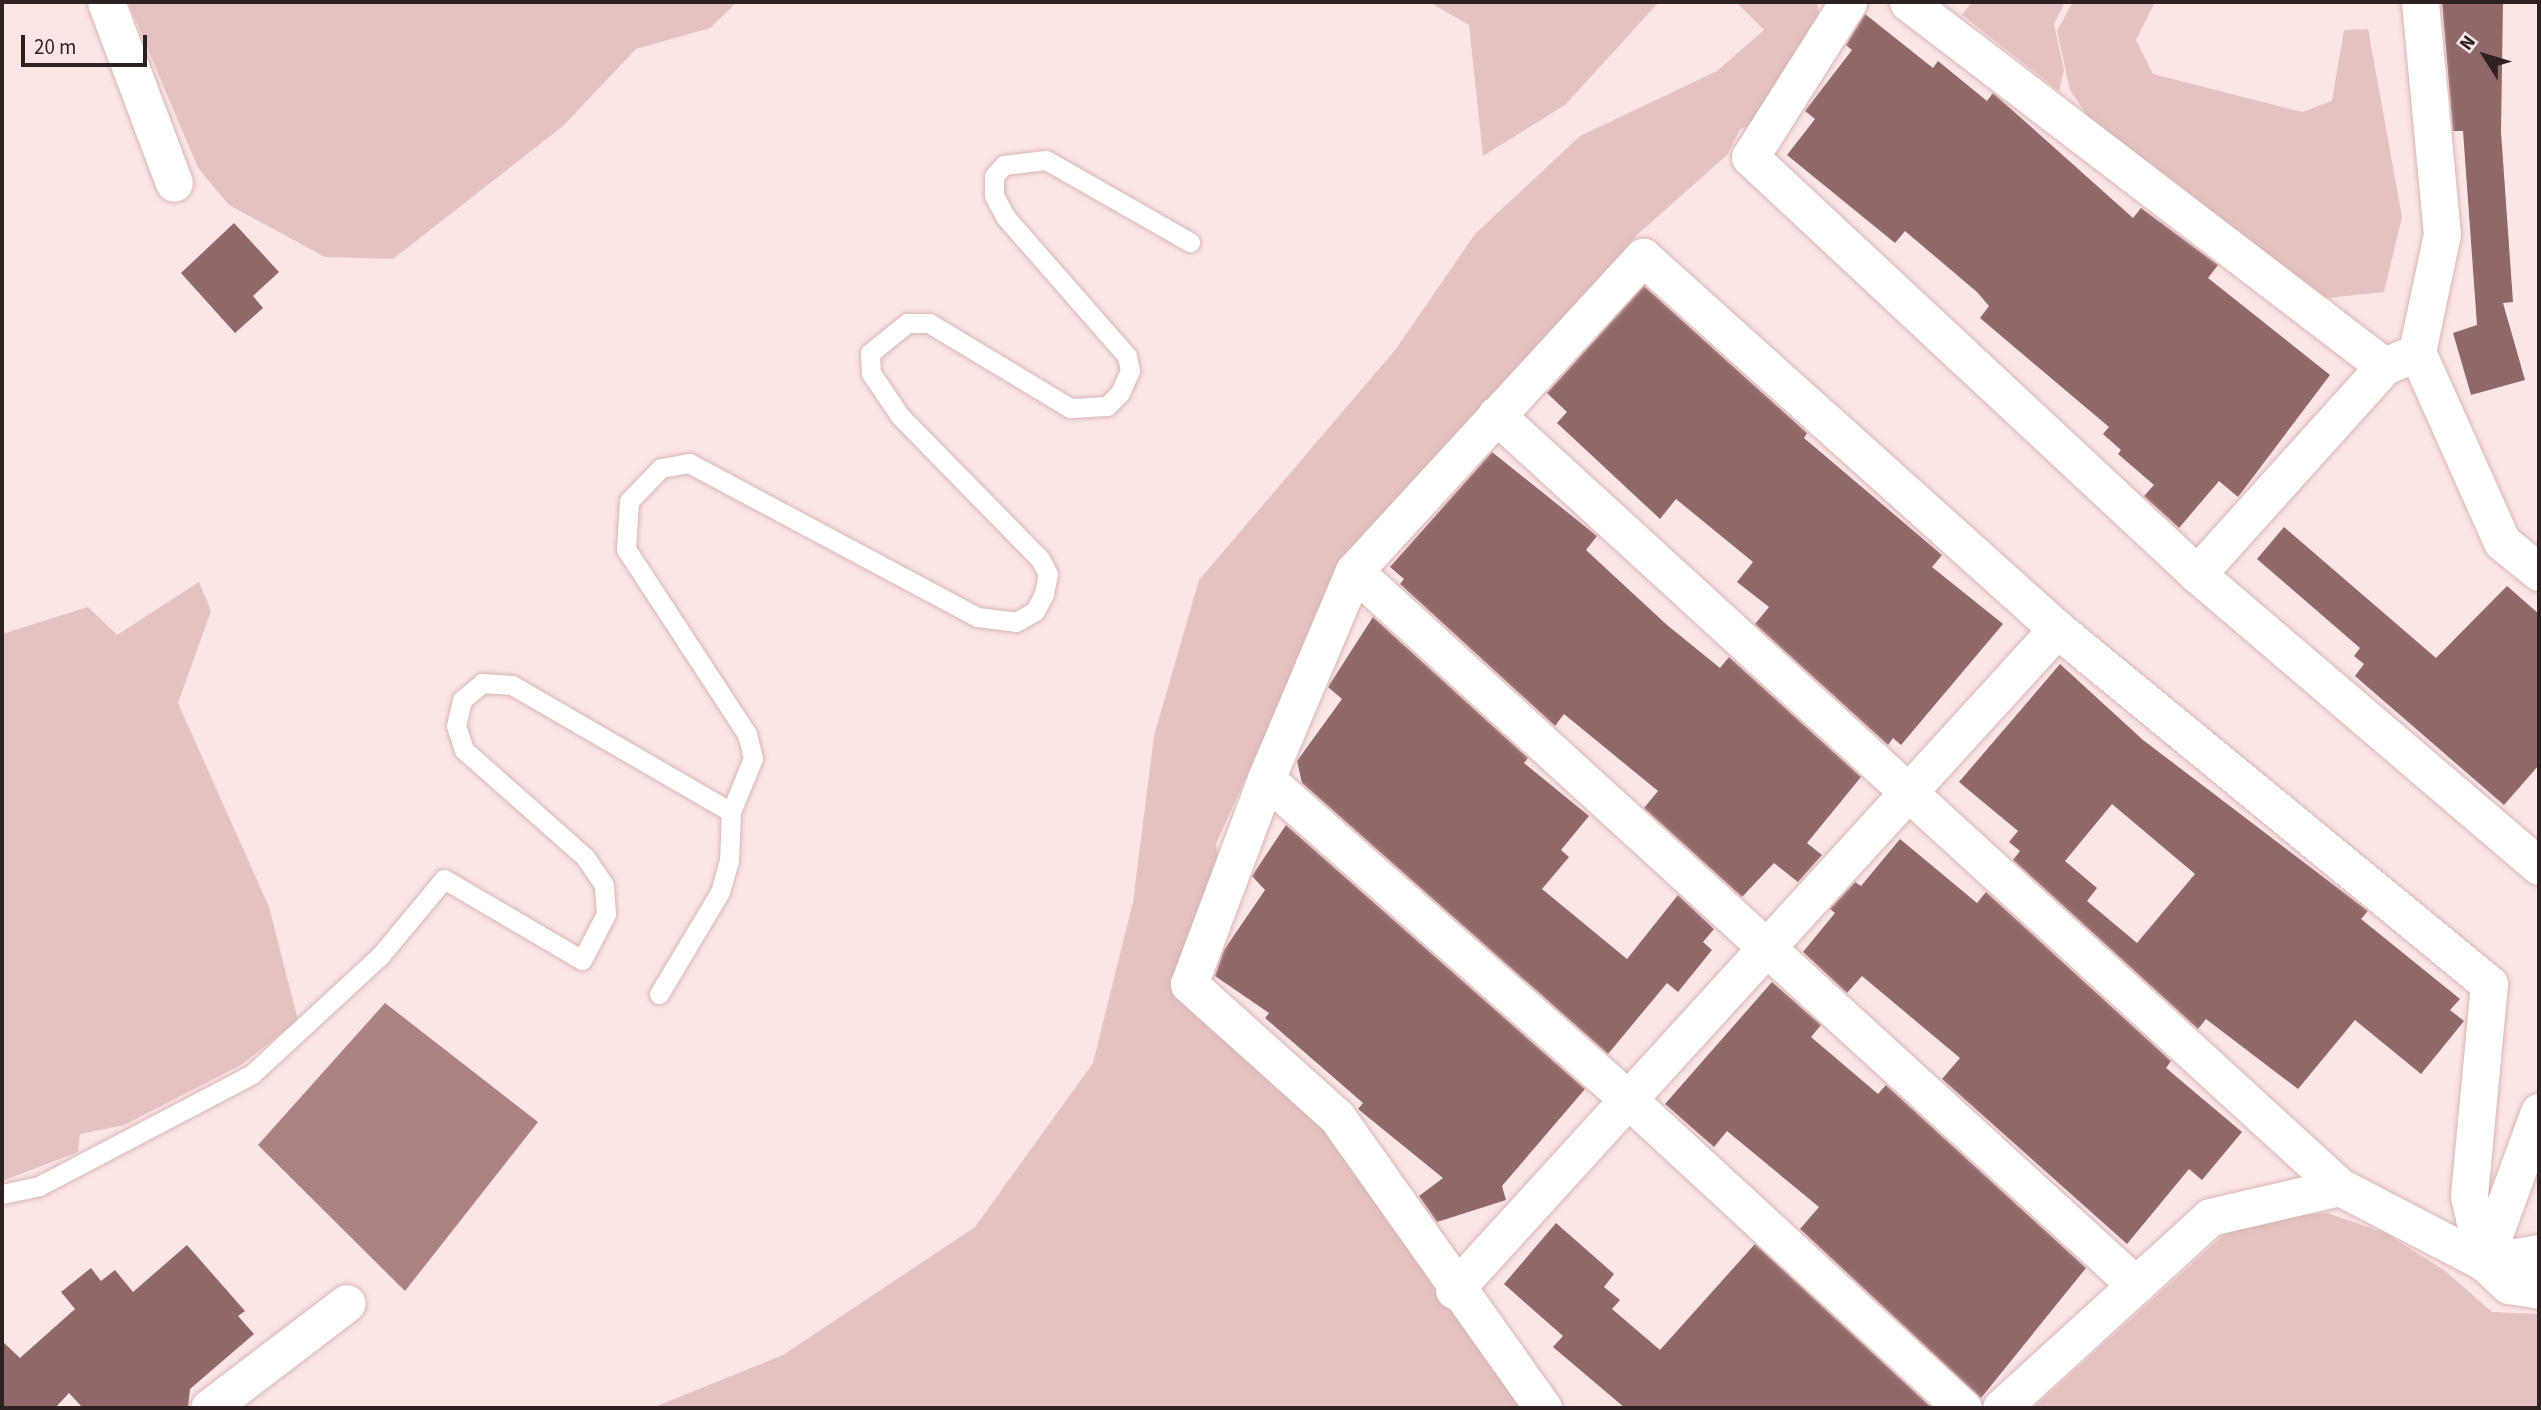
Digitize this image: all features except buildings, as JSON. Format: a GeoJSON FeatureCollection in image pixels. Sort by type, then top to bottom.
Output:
{"type":"FeatureCollection","features":[{"type":"Feature","properties":{"kind":"street"},"geometry":{"type":"LineString","coordinates":[[106,2],[174,183]]}},
{"type":"Feature","properties":{"kind":"street"},"geometry":{"type":"LineString","coordinates":[[1848,2],[1750,157],[2197,574],[2539,866]]}},
{"type":"Feature","properties":{"kind":"street"},"geometry":{"type":"LineString","coordinates":[[1908,2],[2401,359],[2502,542],[2539,572]]}},
{"type":"Feature","properties":{"kind":"street"},"geometry":{"type":"LineString","coordinates":[[2197,574],[2401,359],[2442,234],[2420,2]]}},
{"type":"Feature","properties":{"kind":"street"},"geometry":{"type":"LineString","coordinates":[[1543,1408],[1454,1290],[1337,1117],[1189,984],[1266,779],[1354,571],[1643,257],[2057,629],[2490,984],[2469,1196],[2484,1262]]}},
{"type":"Feature","properties":{"kind":"street"},"geometry":{"type":"LineString","coordinates":[[1496,415],[1914,790],[2340,1187],[2484,1262],[2509,1285],[2539,1290]]}},
{"type":"Feature","properties":{"kind":"street"},"geometry":{"type":"LineString","coordinates":[[1354,571],[2136,1285]]}},
{"type":"Feature","properties":{"kind":"street"},"geometry":{"type":"LineString","coordinates":[[1454,1290],[1631,1102],[2057,629]]}},
{"type":"Feature","properties":{"kind":"street"},"geometry":{"type":"LineString","coordinates":[[1266,779],[1631,1102],[1963,1408]]}},
{"type":"Feature","properties":{"kind":"street"},"geometry":{"type":"LineString","coordinates":[[2484,1262],[2539,1112]]}},
{"type":"Feature","properties":{"kind":"street"},"geometry":{"type":"LineString","coordinates":[[2001,1408],[2210,1217],[2340,1187]]}},
{"type":"Feature","properties":{"kind":"street"},"geometry":{"type":"LineString","coordinates":[[2484,1262],[2539,1253]]}},
{"type":"Feature","properties":{"kind":"street"},"geometry":{"type":"LineString","coordinates":[[209,1408],[347,1303]]}},
{"type":"Feature","properties":{"kind":"lane"},"geometry":{"type":"LineString","coordinates":[[659,994],[720,892],[729,861],[731,812],[753,758],[747,734],[626,549],[629,501],[642,484],[661,468],[689,463],[977,617],[1016,622],[1035,611],[1044,594],[1048,574],[1040,559],[900,415],[871,373],[870,353],[907,323],[929,323],[1070,408],[1107,406],[1120,393],[1130,371],[1127,356],[1006,218],[994,195],[994,176],[1004,165],[1046,160],[1190,242]]}},
{"type":"Feature","properties":{"kind":"lane"},"geometry":{"type":"LineString","coordinates":[[2,1194],[39,1186],[252,1074],[380,956],[444,879],[582,960],[606,914],[604,885],[585,857],[464,750],[456,726],[462,700],[481,683],[512,685],[731,812]]}},
{"type":"Feature","properties":{"kind":"shaded area"},"geometry":{"type":"Polygon","coordinates":[[[128,2],[737,2],[710,28],[636,49],[563,126],[393,259],[325,257],[229,205],[198,168],[128,2]]]}},
{"type":"Feature","properties":{"kind":"shaded area"},"geometry":{"type":"Polygon","coordinates":[[[1429,2],[1659,2],[1565,105],[1483,156],[1469,25],[1429,2]]]}},
{"type":"Feature","properties":{"kind":"shaded area"},"geometry":{"type":"Polygon","coordinates":[[[1736,2],[1817,2],[1820,20],[1757,124],[1740,129],[1728,154],[1638,234],[1342,563],[1216,844],[1221,877],[1176,989],[1323,1123],[1522,1408],[652,1408],[783,1355],[975,1227],[1093,1063],[1133,902],[1154,736],[1199,580],[1396,349],[1475,234],[1580,136],[1717,71],[1764,30],[1736,2]]]}},
{"type":"Feature","properties":{"kind":"shaded area"},"geometry":{"type":"Polygon","coordinates":[[[1972,2],[2065,2],[2054,24],[2064,70],[2059,91],[1962,15],[1972,2]]]}},
{"type":"Feature","properties":{"kind":"shaded area"},"geometry":{"type":"Polygon","coordinates":[[[2073,2],[2155,2],[2136,40],[2153,74],[2302,112],[2332,101],[2344,30],[2368,29],[2402,217],[2384,292],[2328,298],[2280,272],[2104,141],[2070,90],[2057,31],[2073,2]]]}},
{"type":"Feature","properties":{"kind":"shaded area"},"geometry":{"type":"Polygon","coordinates":[[[199,582],[211,611],[178,703],[269,907],[298,1020],[241,1065],[124,1125],[80,1134],[78,1152],[2,1181],[2,634],[88,607],[117,635],[199,582]]]}},
{"type":"Feature","properties":{"kind":"shaded area"},"geometry":{"type":"Polygon","coordinates":[[[385,1003],[538,1122],[405,1291],[258,1145],[385,1003]]]}},
{"type":"Feature","properties":{"kind":"shaded area"},"geometry":{"type":"Polygon","coordinates":[[[2327,1213],[2385,1233],[2444,1270],[2492,1312],[2539,1314],[2539,1408],[2033,1408],[2239,1221],[2327,1213]]]}}]}
